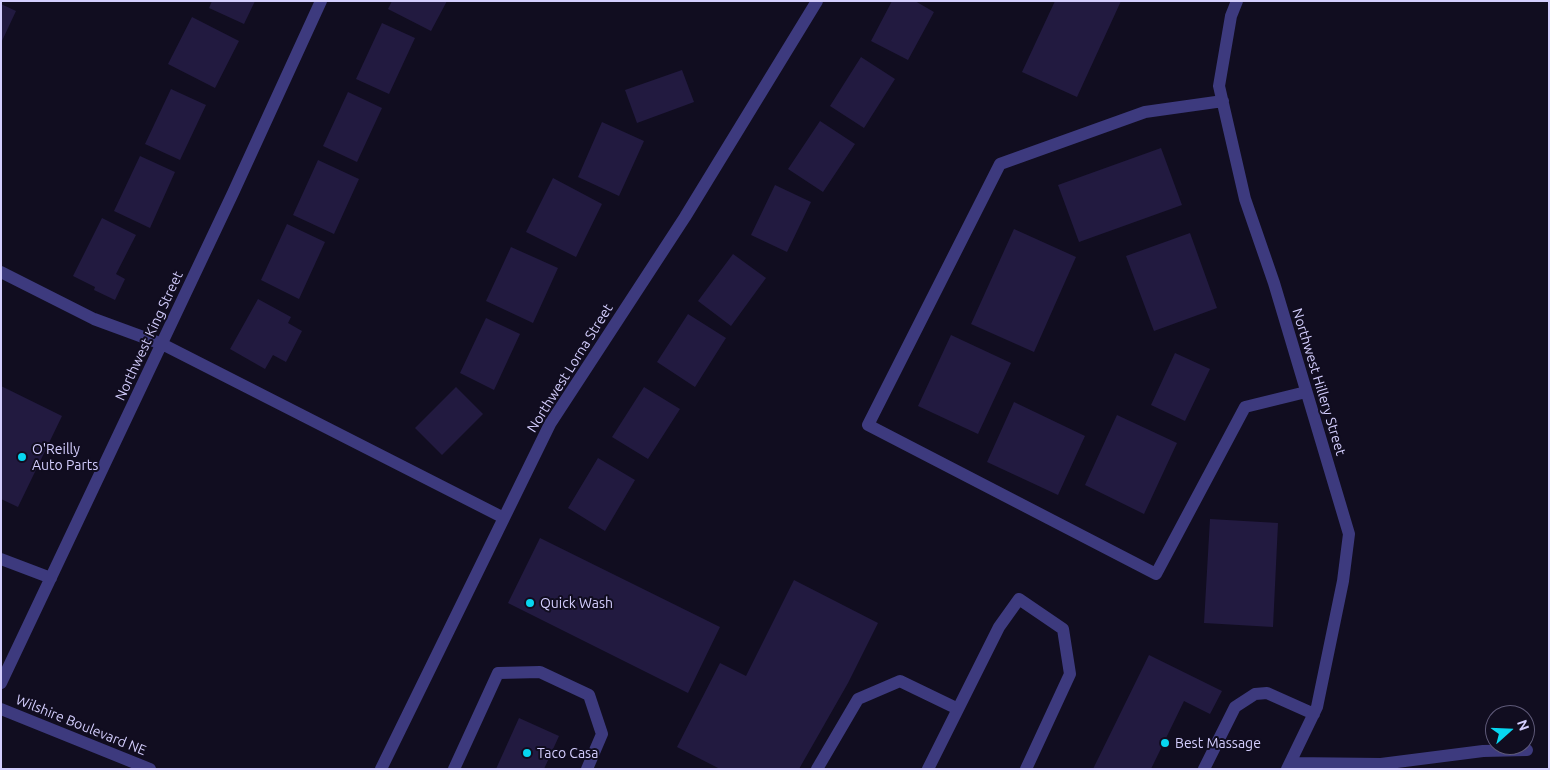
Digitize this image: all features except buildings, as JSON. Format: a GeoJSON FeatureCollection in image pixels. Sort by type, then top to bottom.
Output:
{"type":"FeatureCollection","features":[{"type":"Feature","properties":{"kind":"street","name":"Northwest King Street"},"geometry":{"type":"LineString","coordinates":[[1,684],[162,344],[321,1]]}},
{"type":"Feature","properties":{"kind":"street","name":"Northwest Lorna Street"},"geometry":{"type":"LineString","coordinates":[[381,769],[550,424],[685,217],[817,1]]}},
{"type":"Feature","properties":{"kind":"street","name":"Northwest Hillery Street"},"geometry":{"type":"LineString","coordinates":[[1237,1],[1231,16],[1219,86],[1245,199],[1274,284],[1349,534],[1343,581],[1317,707],[1288,766]]}},
{"type":"Feature","properties":{"kind":"street"},"geometry":{"type":"LineString","coordinates":[[1223,101],[1145,112],[1000,164],[868,426],[1156,574],[1245,408],[1306,392]]}},
{"type":"Feature","properties":{"kind":"street"},"geometry":{"type":"LineString","coordinates":[[1,272],[94,319],[162,344],[504,518]]}},
{"type":"Feature","properties":{"kind":"street"},"geometry":{"type":"LineString","coordinates":[[1,558],[51,578]]}},
{"type":"Feature","properties":{"kind":"street"},"geometry":{"type":"LineString","coordinates":[[928,769],[999,627],[1019,599],[1063,629],[1070,674],[1026,769]]}},
{"type":"Feature","properties":{"kind":"street"},"geometry":{"type":"LineString","coordinates":[[454,769],[498,673],[540,672],[589,695],[602,734],[587,769]]}},
{"type":"Feature","properties":{"kind":"street"},"geometry":{"type":"LineString","coordinates":[[817,769],[858,698],[900,681],[958,710]]}},
{"type":"Feature","properties":{"kind":"street"},"geometry":{"type":"LineString","coordinates":[[1204,769],[1235,707],[1255,694],[1267,694],[1314,714]]}},
{"type":"Feature","properties":{"kind":"street","name":"Wilshire Boulevard NE"},"geometry":{"type":"LineString","coordinates":[[1,709],[150,769]]}},
{"type":"Feature","properties":{"kind":"street"},"geometry":{"type":"LineString","coordinates":[[1288,766],[1380,764],[1485,751]]}},
{"type":"Feature","properties":{"kind":"place","name":"O'Reilly Auto Parts"},"geometry":{"type":"Point","coordinates":[22,457]}},
{"type":"Feature","properties":{"kind":"place","name":"Quick Wash"},"geometry":{"type":"Point","coordinates":[530,603]}},
{"type":"Feature","properties":{"kind":"place","name":"Best Massage"},"geometry":{"type":"Point","coordinates":[1165,743]}},
{"type":"Feature","properties":{"kind":"place","name":"Taco Casa"},"geometry":{"type":"Point","coordinates":[527,753]}}]}
